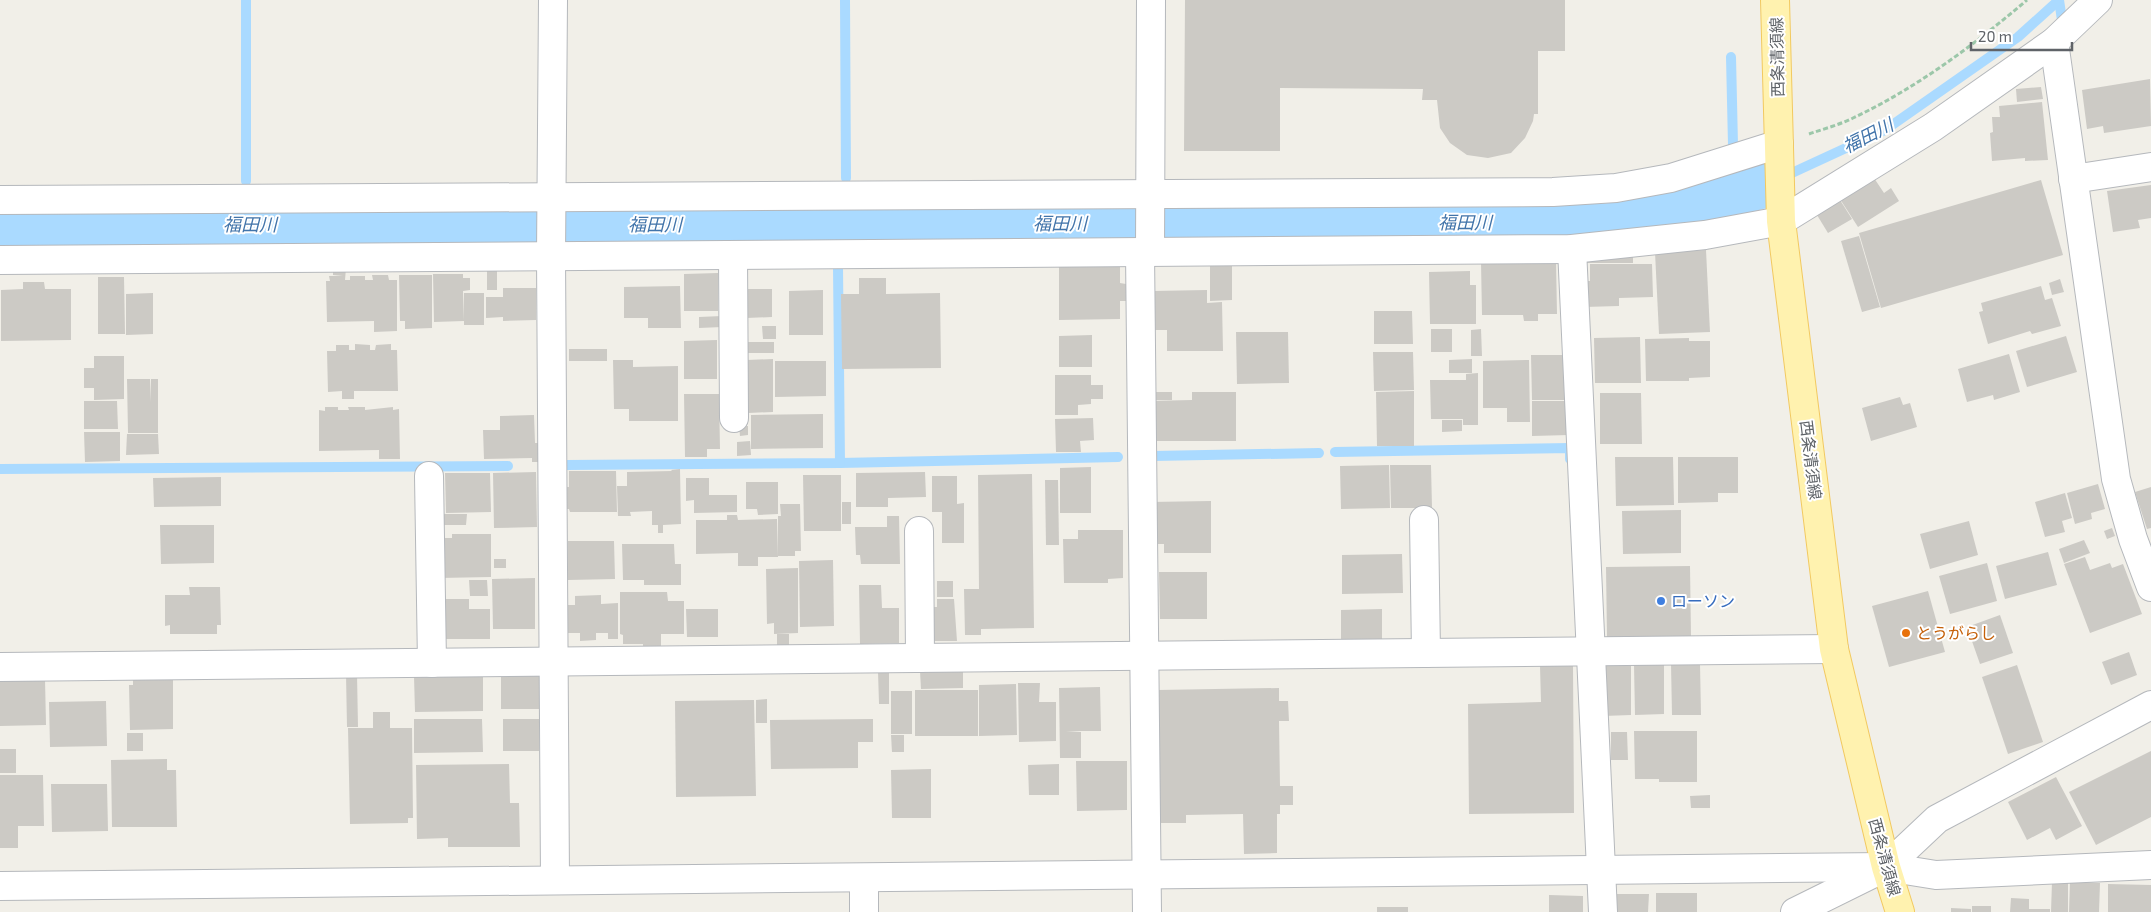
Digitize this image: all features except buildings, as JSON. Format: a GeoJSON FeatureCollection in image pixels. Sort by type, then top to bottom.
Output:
{"type":"FeatureCollection","features":[{"type":"Feature","properties":{"kind":"main road","name":"西条清須線"},"geometry":{"type":"LineString","coordinates":[[1776,0],[1780,212],[1834,649],[1886,867],[1900,912]]}},
{"type":"Feature","properties":{"kind":"street"},"geometry":{"type":"LineString","coordinates":[[553,0],[553,201],[551,256],[555,880]]}},
{"type":"Feature","properties":{"kind":"street"},"geometry":{"type":"LineString","coordinates":[[1146,912],[1144,656],[1151,0]]}},
{"type":"Feature","properties":{"kind":"street"},"geometry":{"type":"LineString","coordinates":[[0,260],[733,255],[1147,249],[1572,249],[1705,235],[1780,212],[1933,127],[2054,42],[2098,0]]}},
{"type":"Feature","properties":{"kind":"street"},"geometry":{"type":"LineString","coordinates":[[2054,42],[2116,479],[2133,540],[2151,587]]}},
{"type":"Feature","properties":{"kind":"street"},"geometry":{"type":"LineString","coordinates":[[0,200],[553,201],[1544,192],[1616,188],[1671,178],[1779,152]]}},
{"type":"Feature","properties":{"kind":"street"},"geometry":{"type":"LineString","coordinates":[[2073,179],[2151,167]]}},
{"type":"Feature","properties":{"kind":"street"},"geometry":{"type":"LineString","coordinates":[[1572,249],[1603,912]]}},
{"type":"Feature","properties":{"kind":"street"},"geometry":{"type":"LineString","coordinates":[[733,255],[734,418]]}},
{"type":"Feature","properties":{"kind":"street"},"geometry":{"type":"LineString","coordinates":[[429,476],[432,663]]}},
{"type":"Feature","properties":{"kind":"street"},"geometry":{"type":"LineString","coordinates":[[1424,520],[1426,653]]}},
{"type":"Feature","properties":{"kind":"street"},"geometry":{"type":"LineString","coordinates":[[919,531],[920,658]]}},
{"type":"Feature","properties":{"kind":"street"},"geometry":{"type":"LineString","coordinates":[[0,668],[1834,649]]}},
{"type":"Feature","properties":{"kind":"street"},"geometry":{"type":"LineString","coordinates":[[1795,912],[1886,867],[1937,819],[2151,705]]}},
{"type":"Feature","properties":{"kind":"street"},"geometry":{"type":"LineString","coordinates":[[0,886],[1146,876],[1886,867],[1936,875],[2151,865]]}},
{"type":"Feature","properties":{"kind":"street"},"geometry":{"type":"LineString","coordinates":[[864,878],[864,912]]}},
{"type":"Feature","properties":{"kind":"path"},"geometry":{"type":"LineString","coordinates":[[1779,152],[1852,118],[1916,83],[2027,0]]}},
{"type":"Feature","properties":{"kind":"water"},"geometry":{"type":"Polygon","coordinates":[[[1769,161],[1770,207],[1715,223],[1565,238],[0,248],[0,214],[1553,206],[1610,203],[1670,192],[1769,161]]]}},
{"type":"Feature","properties":{"kind":"waterway"},"geometry":{"type":"LineString","coordinates":[[246,0],[246,181]]}},
{"type":"Feature","properties":{"kind":"waterway"},"geometry":{"type":"LineString","coordinates":[[845,0],[846,178]]}},
{"type":"Feature","properties":{"kind":"waterway"},"geometry":{"type":"LineString","coordinates":[[2059,0],[2062,20]]}},
{"type":"Feature","properties":{"kind":"waterway","name":"福田川"},"geometry":{"type":"LineString","coordinates":[[1781,178],[1885,130],[2018,37],[2059,0]]}},
{"type":"Feature","properties":{"kind":"waterway"},"geometry":{"type":"LineString","coordinates":[[1731,57],[1733,145]]}},
{"type":"Feature","properties":{"kind":"waterway"},"geometry":{"type":"LineString","coordinates":[[566,465],[840,463],[838,267]]}},
{"type":"Feature","properties":{"kind":"waterway"},"geometry":{"type":"LineString","coordinates":[[1335,452],[1570,448],[1570,459]]}},
{"type":"Feature","properties":{"kind":"waterway"},"geometry":{"type":"LineString","coordinates":[[1153,456],[1319,453]]}},
{"type":"Feature","properties":{"kind":"waterway"},"geometry":{"type":"LineString","coordinates":[[840,463],[1118,457]]}},
{"type":"Feature","properties":{"kind":"waterway"},"geometry":{"type":"LineString","coordinates":[[0,469],[508,466]]}},
{"type":"Feature","properties":{"kind":"place","name":"ローソン"},"geometry":{"type":"Point","coordinates":[1661,601]}},
{"type":"Feature","properties":{"kind":"place","name":"とうがらし"},"geometry":{"type":"Point","coordinates":[1906,633]}}]}
